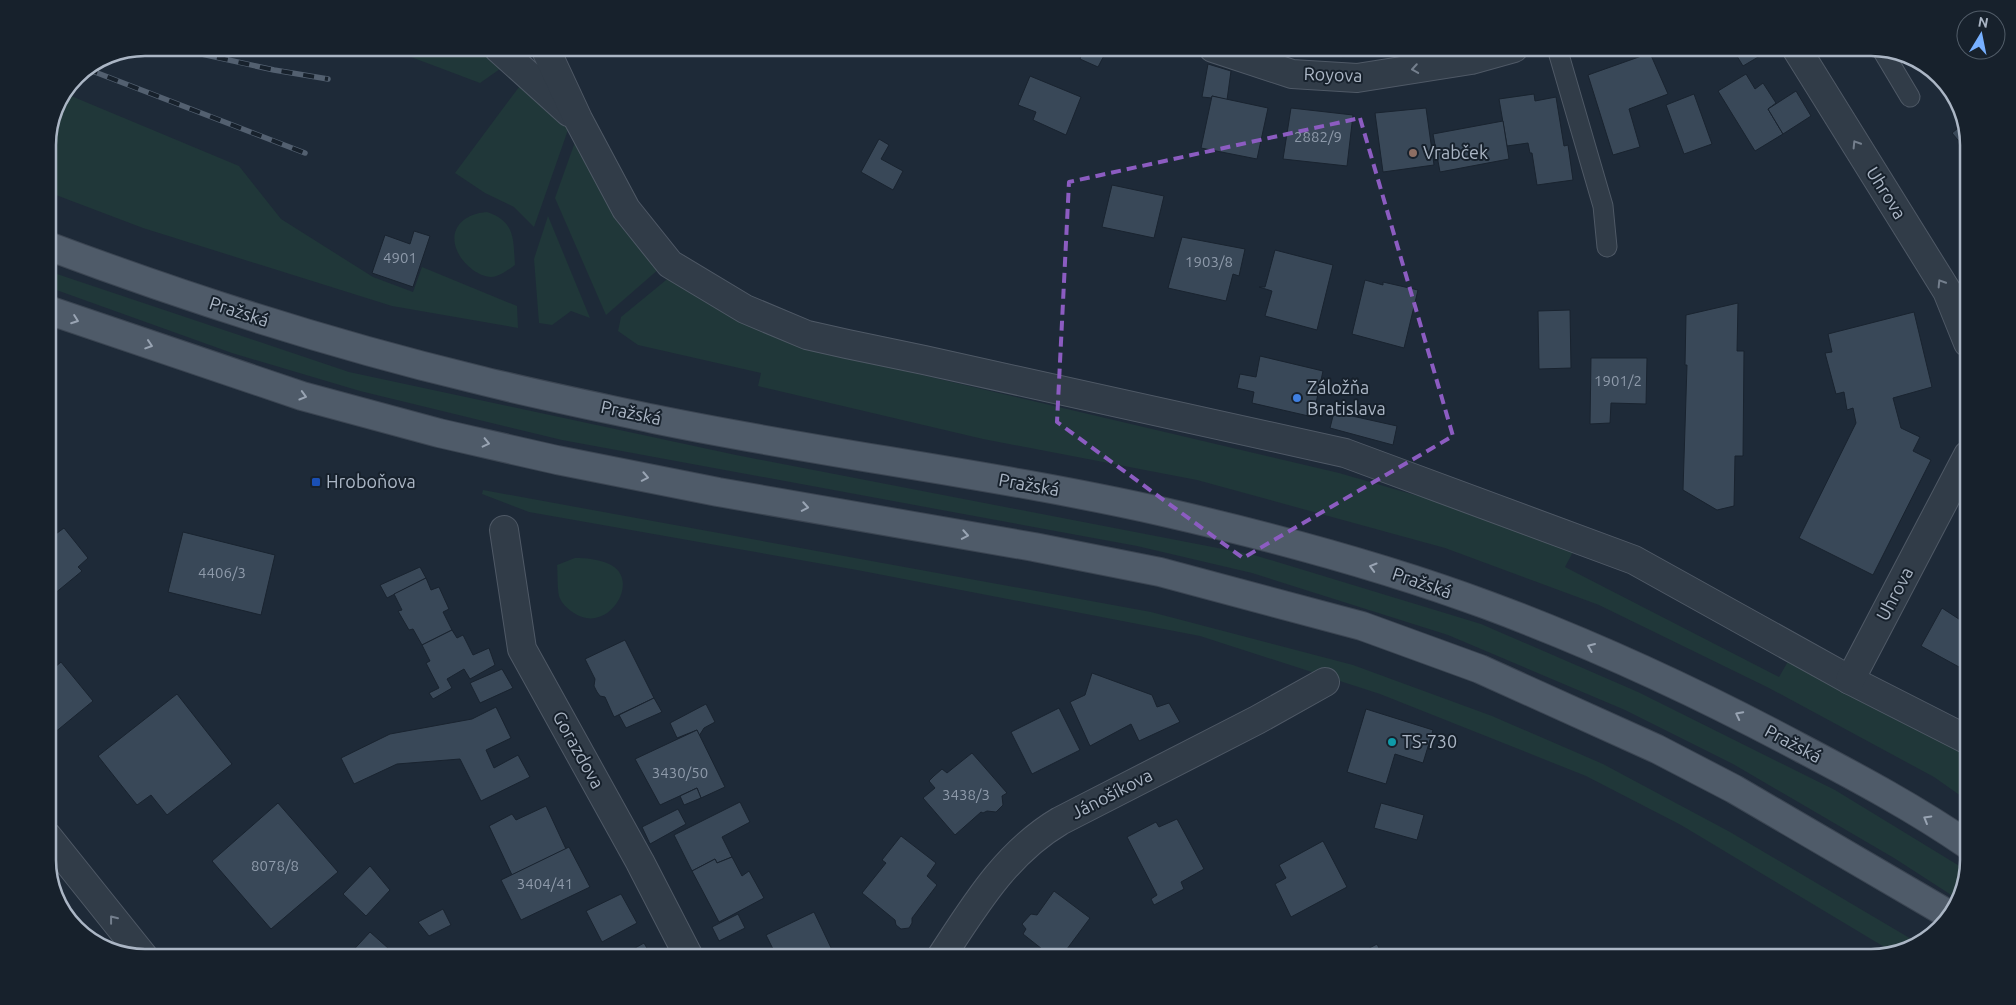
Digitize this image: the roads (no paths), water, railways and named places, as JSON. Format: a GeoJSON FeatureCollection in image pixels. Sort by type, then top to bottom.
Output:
{"type":"FeatureCollection","features":[{"type":"Feature","properties":{"kind":"main road","name":"Pražská"},"geometry":{"type":"LineString","coordinates":[[56,249],[136,279],[254,317],[371,352],[478,380],[656,419],[1052,489],[1160,511],[1275,538],[1386,571],[1486,605],[1592,647],[1692,691],[1856,778],[1960,840]]}},
{"type":"Feature","properties":{"kind":"main road"},"geometry":{"type":"LineString","coordinates":[[56,313],[302,396],[439,432],[557,460],[718,492],[1034,547],[1160,572],[1362,626],[1480,669],[1657,749],[1734,789],[1943,911]]}},
{"type":"Feature","properties":{"kind":"street"},"geometry":{"type":"LineString","coordinates":[[507,56],[578,119]]}},
{"type":"Feature","properties":{"kind":"street"},"geometry":{"type":"LineString","coordinates":[[549,56],[578,119],[626,209],[670,264],[720,295],[772,322],[807,335],[1345,453],[1634,560],[1850,680],[1960,736]]}},
{"type":"Feature","properties":{"kind":"street","name":"Royova"},"geometry":{"type":"LineString","coordinates":[[1237,56],[1292,74],[1357,78],[1471,60],[1485,56]]}},
{"type":"Feature","properties":{"kind":"street","name":"Uhrova"},"geometry":{"type":"LineString","coordinates":[[1801,56],[1947,291],[1960,323]]}},
{"type":"Feature","properties":{"kind":"street","name":"Uhrova"},"geometry":{"type":"LineString","coordinates":[[1850,680],[1960,470]]}},
{"type":"Feature","properties":{"kind":"street","name":"Gorazdova"},"geometry":{"type":"LineString","coordinates":[[504,530],[522,649],[640,862],[684,949]]}},
{"type":"Feature","properties":{"kind":"street","name":"Jánošíkova"},"geometry":{"type":"LineString","coordinates":[[948,949],[1001,871],[1020,849],[1040,832],[1257,720],[1325,682]]}},
{"type":"Feature","properties":{"kind":"street"},"geometry":{"type":"LineString","coordinates":[[56,847],[137,948]]}},
{"type":"Feature","properties":{"kind":"lane"},"geometry":{"type":"LineString","coordinates":[[1559,56],[1603,206],[1607,247]]}},
{"type":"Feature","properties":{"kind":"lane"},"geometry":{"type":"LineString","coordinates":[[1887,58],[1910,97]]}},
{"type":"Feature","properties":{"kind":"railway"},"geometry":{"type":"LineString","coordinates":[[210,56],[274,70],[328,79]]}},
{"type":"Feature","properties":{"kind":"railway"},"geometry":{"type":"LineString","coordinates":[[95,72],[305,153]]}},
{"type":"Feature","properties":{"kind":"place","name":"Vrabček"},"geometry":{"type":"Point","coordinates":[1413,153]}},
{"type":"Feature","properties":{"kind":"place","name":"Záložňa Bratislava"},"geometry":{"type":"Point","coordinates":[1297,398]}},
{"type":"Feature","properties":{"kind":"place","name":"Hroboňova"},"geometry":{"type":"Point","coordinates":[316,482]}},
{"type":"Feature","properties":{"kind":"place","name":"TS-730"},"geometry":{"type":"Point","coordinates":[1392,742]}}]}
